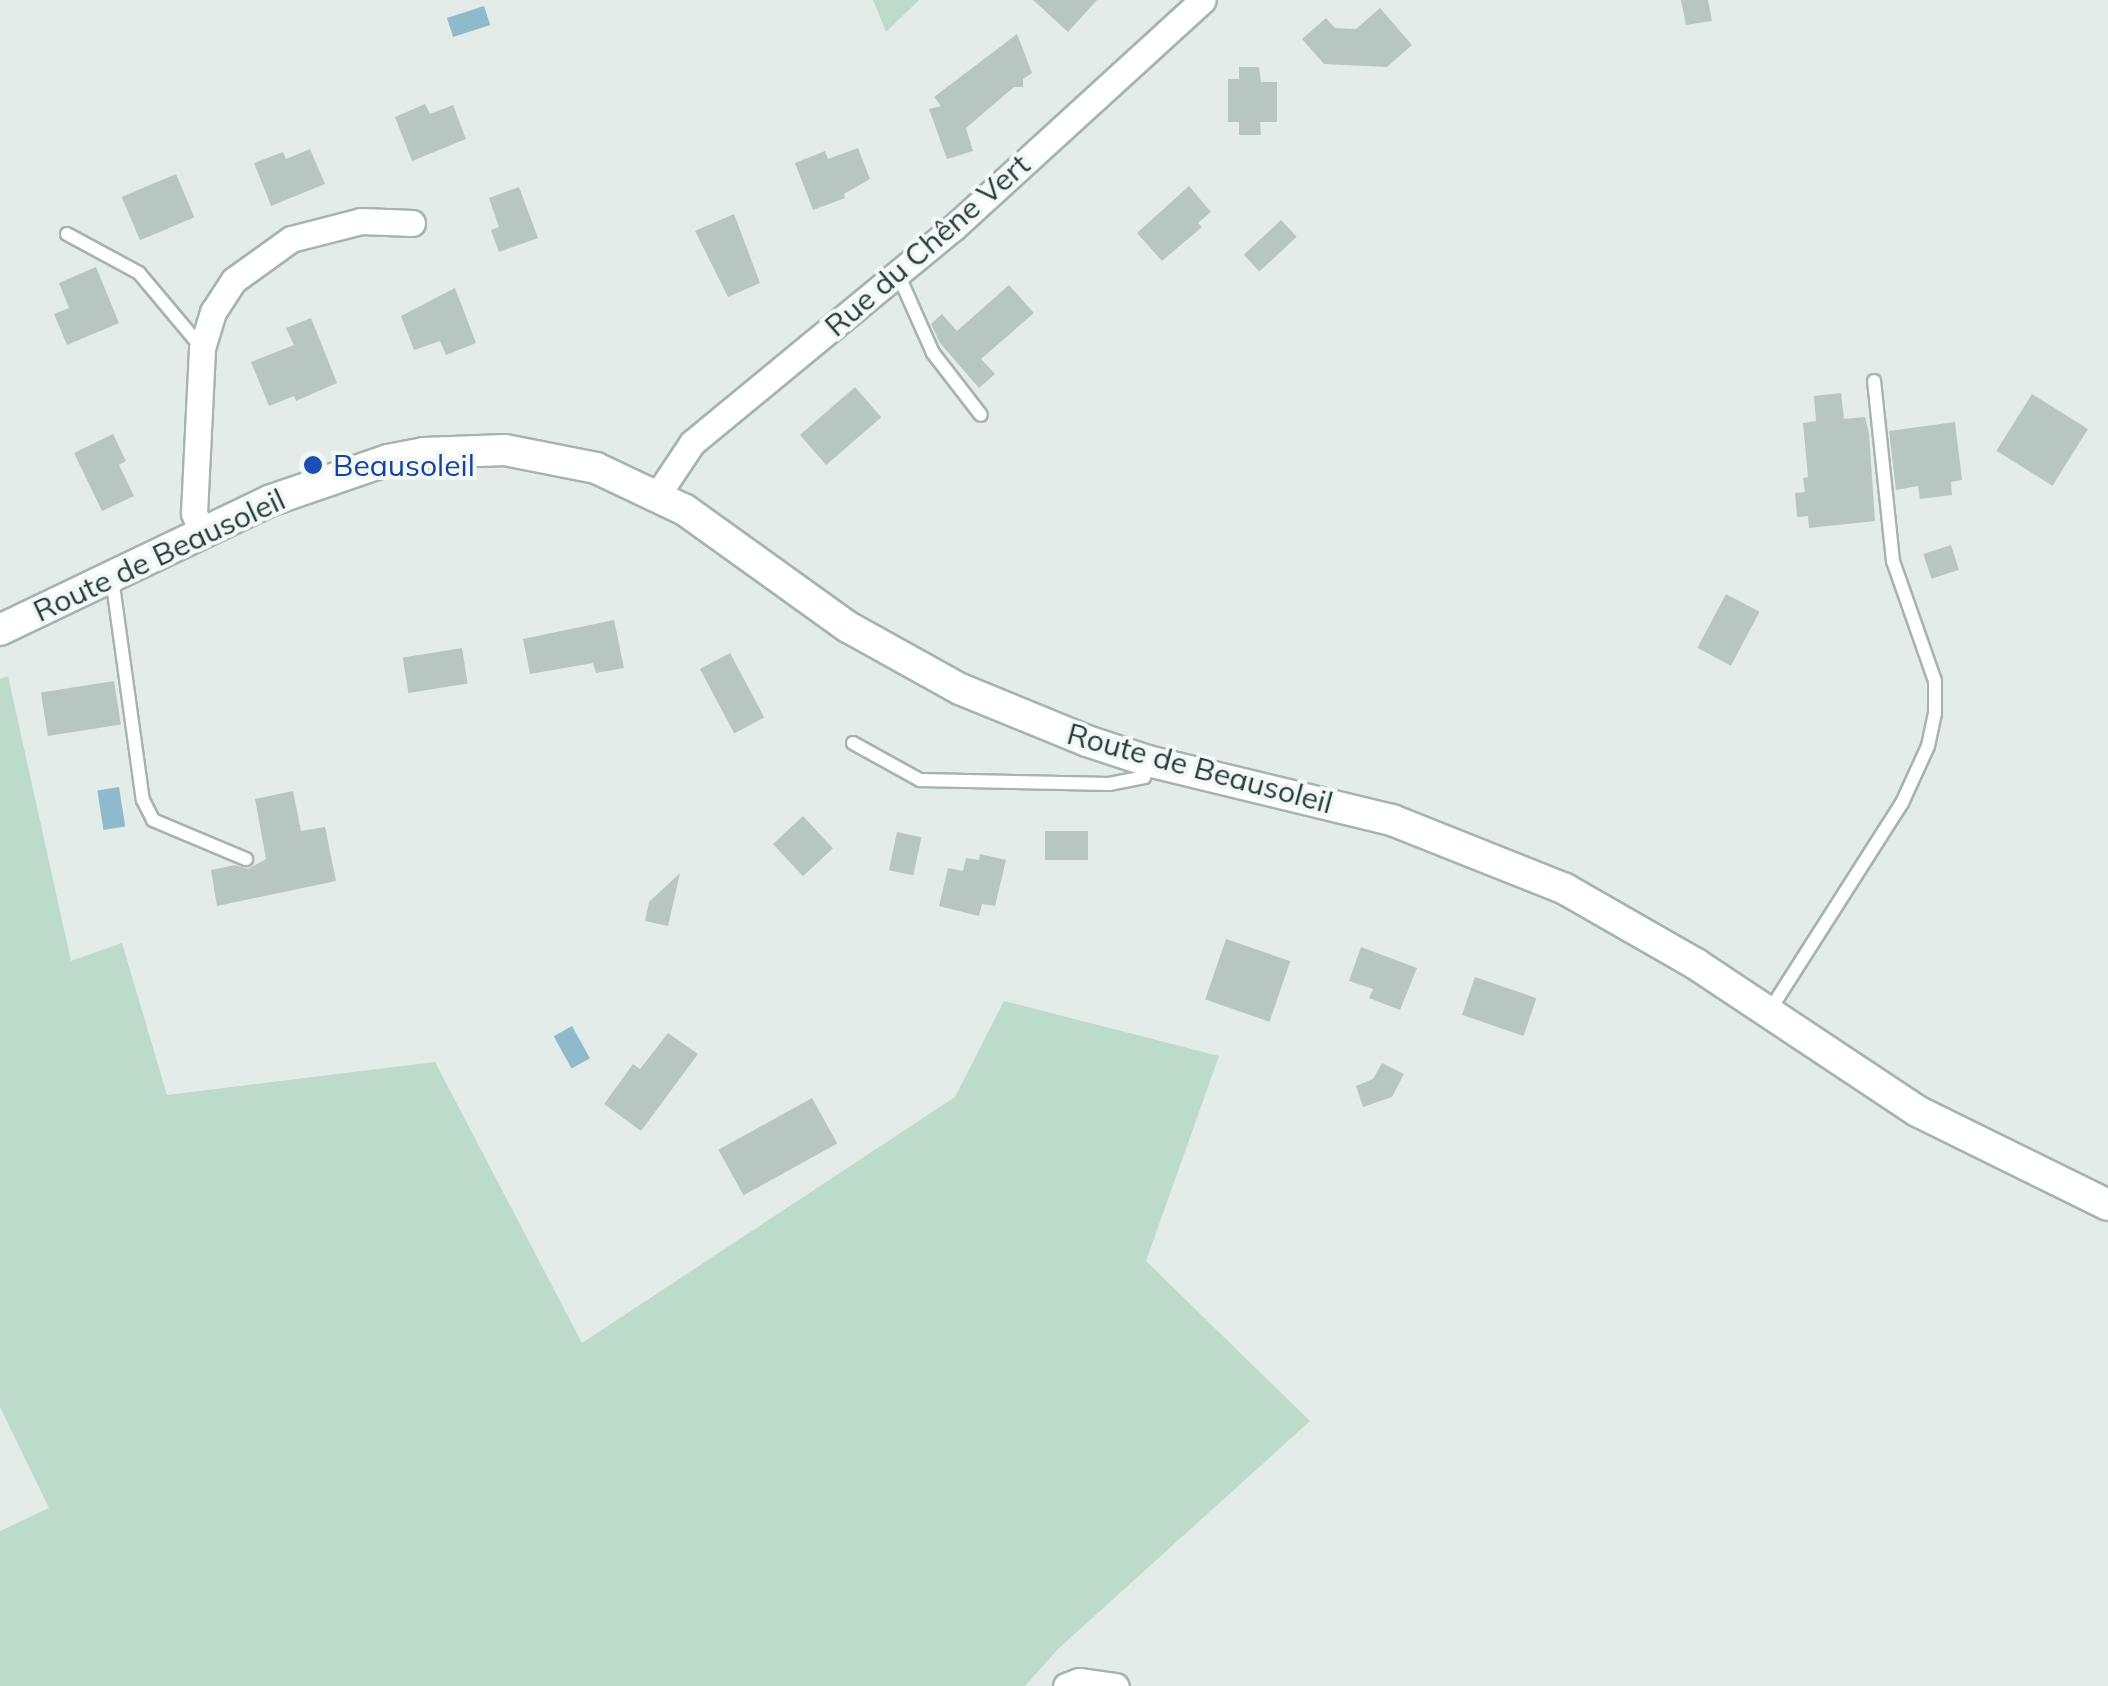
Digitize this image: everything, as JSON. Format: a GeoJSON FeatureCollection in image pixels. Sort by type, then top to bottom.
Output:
{"type":"FeatureCollection","features":[{"type":"Feature","properties":{"kind":"main road","name":"Route de Beausoleil"},"geometry":{"type":"LineString","coordinates":[[0,630],[202,532],[350,472],[424,453],[505,450],[596,468],[658,494],[796,592],[898,655],[1036,722],[1148,761],[1392,820],[1506,863],[1624,920],[1917,1111],[2108,1205]]}},
{"type":"Feature","properties":{"kind":"street","name":"Rue du Chêne Vert"},"geometry":{"type":"LineString","coordinates":[[658,494],[692,443],[898,274],[1202,0]]}},
{"type":"Feature","properties":{"kind":"street"},"geometry":{"type":"LineString","coordinates":[[202,532],[194,512],[202,348],[214,312],[234,280],[291,239],[361,221],[412,223]]}},
{"type":"Feature","properties":{"kind":"street"},"geometry":{"type":"LineString","coordinates":[[1066,1686],[1079,1681],[1116,1686]]}},
{"type":"Feature","properties":{"kind":"lane"},"geometry":{"type":"LineString","coordinates":[[67,234],[139,272],[202,348]]}},
{"type":"Feature","properties":{"kind":"lane"},"geometry":{"type":"LineString","coordinates":[[898,274],[933,353],[981,415]]}},
{"type":"Feature","properties":{"kind":"lane"},"geometry":{"type":"LineString","coordinates":[[1768,1012],[1886,830],[1928,746],[1935,714],[1935,680],[1893,561],[1874,381]]}},
{"type":"Feature","properties":{"kind":"lane"},"geometry":{"type":"LineString","coordinates":[[111,576],[142,800],[153,820],[246,859]]}},
{"type":"Feature","properties":{"kind":"lane"},"geometry":{"type":"LineString","coordinates":[[853,743],[920,780],[1109,784],[1144,776],[1148,761]]}},
{"type":"Feature","properties":{"kind":"green space"},"geometry":{"type":"Polygon","coordinates":[[[873,0],[919,0],[886,32],[873,0]]]}},
{"type":"Feature","properties":{"kind":"green space"},"geometry":{"type":"Polygon","coordinates":[[[8,676],[71,961],[122,943],[167,1095],[435,1062],[582,1343],[955,1097],[1004,1001],[1219,1056],[1146,1261],[1310,1421],[1058,1649],[1025,1686],[0,1686],[0,1531],[49,1508],[0,1407],[0,679],[8,676]]]}},
{"type":"Feature","properties":{"kind":"water"},"geometry":{"type":"Polygon","coordinates":[[[484,6],[490,25],[453,37],[447,18],[484,6]]]}},
{"type":"Feature","properties":{"kind":"water"},"geometry":{"type":"Polygon","coordinates":[[[119,787],[125,827],[104,830],[97,790],[119,787]]]}},
{"type":"Feature","properties":{"kind":"water"},"geometry":{"type":"Polygon","coordinates":[[[572,1026],[590,1058],[572,1069],[554,1036],[572,1026]]]}},
{"type":"Feature","properties":{"kind":"building"},"geometry":{"type":"Polygon","coordinates":[[[1033,0],[1097,0],[1068,32],[1033,0]]]}},
{"type":"Feature","properties":{"kind":"building"},"geometry":{"type":"Polygon","coordinates":[[[1681,0],[1708,0],[1712,21],[1686,25],[1681,0]]]}},
{"type":"Feature","properties":{"kind":"building"},"geometry":{"type":"Polygon","coordinates":[[[1380,8],[1412,45],[1387,67],[1324,64],[1302,39],[1326,18],[1335,28],[1356,29],[1380,8]]]}},
{"type":"Feature","properties":{"kind":"building"},"geometry":{"type":"Polygon","coordinates":[[[1017,34],[1032,73],[1023,79],[1023,87],[1014,87],[966,128],[973,151],[947,159],[929,109],[941,106],[934,97],[1017,34]]]}},
{"type":"Feature","properties":{"kind":"building"},"geometry":{"type":"Polygon","coordinates":[[[1239,67],[1259,67],[1261,82],[1277,82],[1277,122],[1260,122],[1261,135],[1239,135],[1239,122],[1228,122],[1228,79],[1239,79],[1239,67]]]}},
{"type":"Feature","properties":{"kind":"building"},"geometry":{"type":"Polygon","coordinates":[[[425,104],[430,114],[453,105],[466,139],[412,161],[395,117],[425,104]]]}},
{"type":"Feature","properties":{"kind":"building"},"geometry":{"type":"Polygon","coordinates":[[[858,148],[870,179],[844,194],[845,198],[813,210],[795,163],[825,151],[828,159],[858,148]]]}},
{"type":"Feature","properties":{"kind":"building"},"geometry":{"type":"Polygon","coordinates":[[[310,149],[325,184],[271,206],[254,163],[283,152],[286,159],[310,149]]]}},
{"type":"Feature","properties":{"kind":"building"},"geometry":{"type":"Polygon","coordinates":[[[176,174],[194,217],[140,240],[122,197],[176,174]]]}},
{"type":"Feature","properties":{"kind":"building"},"geometry":{"type":"Polygon","coordinates":[[[1189,186],[1211,212],[1198,223],[1202,227],[1162,261],[1137,233],[1189,186]]]}},
{"type":"Feature","properties":{"kind":"building"},"geometry":{"type":"Polygon","coordinates":[[[519,187],[538,238],[499,252],[491,230],[499,227],[489,198],[519,187]]]}},
{"type":"Feature","properties":{"kind":"building"},"geometry":{"type":"Polygon","coordinates":[[[734,214],[760,283],[728,297],[695,231],[734,214]]]}},
{"type":"Feature","properties":{"kind":"building"},"geometry":{"type":"Polygon","coordinates":[[[1281,220],[1297,237],[1259,272],[1244,255],[1281,220]]]}},
{"type":"Feature","properties":{"kind":"building"},"geometry":{"type":"Polygon","coordinates":[[[96,267],[119,323],[67,345],[54,314],[69,308],[59,283],[96,267]]]}},
{"type":"Feature","properties":{"kind":"building"},"geometry":{"type":"Polygon","coordinates":[[[1009,285],[1034,313],[981,359],[995,374],[979,388],[940,343],[931,324],[942,314],[957,331],[1009,285]]]}},
{"type":"Feature","properties":{"kind":"building"},"geometry":{"type":"Polygon","coordinates":[[[455,288],[476,343],[446,355],[440,341],[414,350],[401,316],[455,288]]]}},
{"type":"Feature","properties":{"kind":"building"},"geometry":{"type":"Polygon","coordinates":[[[311,318],[337,383],[296,401],[294,396],[269,406],[251,362],[294,345],[286,328],[311,318]]]}},
{"type":"Feature","properties":{"kind":"building"},"geometry":{"type":"Polygon","coordinates":[[[855,387],[881,417],[826,465],[800,435],[855,387]]]}},
{"type":"Feature","properties":{"kind":"building"},"geometry":{"type":"Polygon","coordinates":[[[1841,393],[1844,419],[1865,417],[1875,521],[1809,528],[1808,516],[1797,517],[1795,493],[1805,492],[1803,478],[1808,477],[1803,423],[1816,421],[1814,396],[1841,393]]]}},
{"type":"Feature","properties":{"kind":"building"},"geometry":{"type":"Polygon","coordinates":[[[2032,394],[2088,429],[2052,486],[1996,451],[2032,394]]]}},
{"type":"Feature","properties":{"kind":"building"},"geometry":{"type":"Polygon","coordinates":[[[1955,422],[1962,480],[1951,482],[1952,495],[1920,499],[1918,486],[1896,490],[1889,431],[1955,422]]]}},
{"type":"Feature","properties":{"kind":"building"},"geometry":{"type":"Polygon","coordinates":[[[113,434],[126,461],[119,465],[134,496],[102,511],[74,453],[113,434]]]}},
{"type":"Feature","properties":{"kind":"building"},"geometry":{"type":"Polygon","coordinates":[[[1951,545],[1959,570],[1931,579],[1923,554],[1951,545]]]}},
{"type":"Feature","properties":{"kind":"building"},"geometry":{"type":"Polygon","coordinates":[[[1726,594],[1760,612],[1731,666],[1697,648],[1726,594]]]}},
{"type":"Feature","properties":{"kind":"building"},"geometry":{"type":"Polygon","coordinates":[[[614,620],[624,668],[596,673],[593,663],[530,674],[523,639],[614,620]]]}},
{"type":"Feature","properties":{"kind":"building"},"geometry":{"type":"Polygon","coordinates":[[[462,648],[468,684],[408,693],[403,657],[462,648]]]}},
{"type":"Feature","properties":{"kind":"building"},"geometry":{"type":"Polygon","coordinates":[[[730,653],[764,717],[734,733],[700,669],[730,653]]]}},
{"type":"Feature","properties":{"kind":"building"},"geometry":{"type":"Polygon","coordinates":[[[114,681],[121,724],[48,736],[41,693],[114,681]]]}},
{"type":"Feature","properties":{"kind":"building"},"geometry":{"type":"Polygon","coordinates":[[[293,791],[301,831],[325,827],[336,881],[217,906],[211,870],[235,865],[248,869],[266,859],[255,799],[293,791]]]}},
{"type":"Feature","properties":{"kind":"building"},"geometry":{"type":"Polygon","coordinates":[[[803,816],[833,848],[803,876],[773,844],[803,816]]]}},
{"type":"Feature","properties":{"kind":"building"},"geometry":{"type":"Polygon","coordinates":[[[1045,831],[1088,831],[1088,860],[1045,860],[1045,831]]]}},
{"type":"Feature","properties":{"kind":"building"},"geometry":{"type":"Polygon","coordinates":[[[897,832],[921,837],[913,875],[889,870],[897,832]]]}},
{"type":"Feature","properties":{"kind":"building"},"geometry":{"type":"Polygon","coordinates":[[[980,854],[1006,860],[995,906],[982,904],[979,916],[939,906],[948,868],[963,871],[966,858],[979,860],[980,854]]]}},
{"type":"Feature","properties":{"kind":"building"},"geometry":{"type":"Polygon","coordinates":[[[680,873],[668,926],[645,921],[649,902],[680,873]]]}},
{"type":"Feature","properties":{"kind":"building"},"geometry":{"type":"Polygon","coordinates":[[[1226,939],[1290,961],[1269,1022],[1205,1000],[1226,939]]]}},
{"type":"Feature","properties":{"kind":"building"},"geometry":{"type":"Polygon","coordinates":[[[1361,947],[1417,968],[1400,1010],[1369,998],[1373,989],[1349,981],[1361,947]]]}},
{"type":"Feature","properties":{"kind":"building"},"geometry":{"type":"Polygon","coordinates":[[[1475,977],[1536,998],[1523,1036],[1462,1015],[1475,977]]]}},
{"type":"Feature","properties":{"kind":"building"},"geometry":{"type":"Polygon","coordinates":[[[668,1033],[698,1054],[641,1131],[604,1104],[633,1064],[640,1069],[668,1033]]]}},
{"type":"Feature","properties":{"kind":"building"},"geometry":{"type":"Polygon","coordinates":[[[1382,1063],[1404,1074],[1392,1097],[1363,1107],[1356,1086],[1373,1079],[1382,1063]]]}},
{"type":"Feature","properties":{"kind":"building"},"geometry":{"type":"Polygon","coordinates":[[[812,1098],[837,1143],[744,1195],[718,1150],[812,1098]]]}},
{"type":"Feature","properties":{"kind":"place","name":"Beausoleil"},"geometry":{"type":"Point","coordinates":[313,465]}}]}
